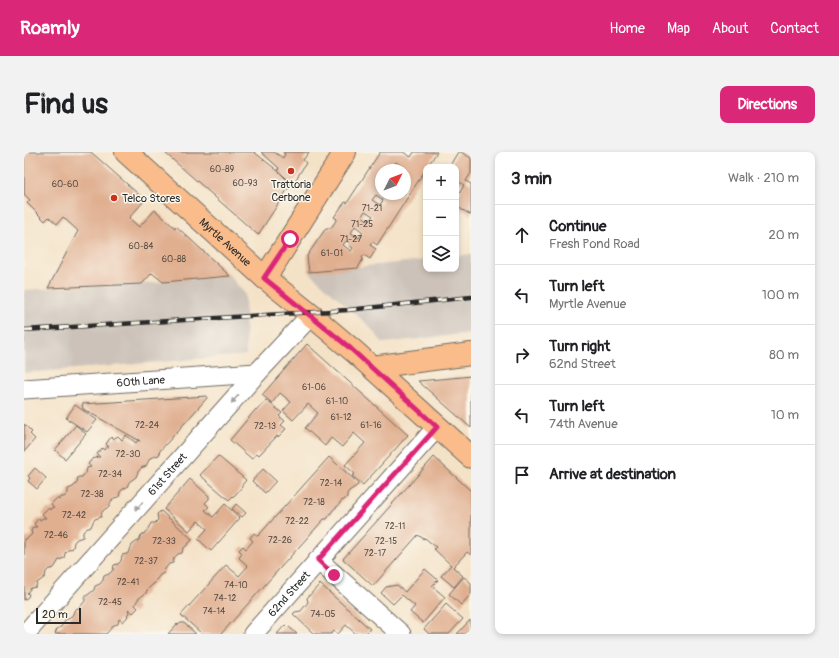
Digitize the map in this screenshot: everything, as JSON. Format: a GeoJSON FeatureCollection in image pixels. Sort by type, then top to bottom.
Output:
{"type":"FeatureCollection","features":[{"type":"Feature","properties":{"kind":"main road","name":"Myrtle Avenue"},"geometry":{"type":"LineString","coordinates":[[126,152],[264,278],[311,315],[372,367],[471,457]]}},
{"type":"Feature","properties":{"kind":"main road"},"geometry":{"type":"LineString","coordinates":[[264,278],[346,152]]}},
{"type":"Feature","properties":{"kind":"main road"},"geometry":{"type":"LineString","coordinates":[[372,367],[471,354]]}},
{"type":"Feature","properties":{"kind":"street","name":"61st Street"},"geometry":{"type":"LineString","coordinates":[[25,634],[257,373],[311,315]]}},
{"type":"Feature","properties":{"kind":"street","name":"60th Lane"},"geometry":{"type":"LineString","coordinates":[[24,389],[257,373]]}},
{"type":"Feature","properties":{"kind":"street","name":"62nd Street"},"geometry":{"type":"LineString","coordinates":[[253,634],[437,427]]}},
{"type":"Feature","properties":{"kind":"street"},"geometry":{"type":"LineString","coordinates":[[318,560],[401,634]]}},
{"type":"Feature","properties":{"kind":"shaded area"},"geometry":{"type":"Polygon","coordinates":[[[471,254],[471,333],[383,343],[369,326],[309,272],[423,260],[423,272],[459,272],[459,256],[471,254]]]}},
{"type":"Feature","properties":{"kind":"shaded area"},"geometry":{"type":"Polygon","coordinates":[[[230,276],[245,294],[246,355],[24,373],[24,290],[142,284],[230,276]]]}},
{"type":"Feature","properties":{"kind":"building"},"geometry":{"type":"Polygon","coordinates":[[[24,152],[91,152],[145,200],[129,218],[139,227],[155,210],[175,228],[176,226],[230,276],[163,282],[152,273],[142,284],[48,288],[78,231],[63,217],[57,224],[49,217],[45,221],[27,203],[30,200],[24,194],[24,152]]]}},
{"type":"Feature","properties":{"kind":"building"},"geometry":{"type":"Polygon","coordinates":[[[164,152],[254,152],[278,171],[291,184],[258,235],[164,152]]]}},
{"type":"Feature","properties":{"kind":"building"},"geometry":{"type":"Polygon","coordinates":[[[261,152],[274,152],[283,158],[285,154],[283,152],[309,152],[303,160],[306,163],[293,184],[278,171],[279,168],[261,152]]]}},
{"type":"Feature","properties":{"kind":"building"},"geometry":{"type":"Polygon","coordinates":[[[380,152],[403,152],[411,157],[414,152],[437,152],[429,164],[423,164],[423,174],[411,192],[411,164],[399,164],[396,162],[395,164],[375,164],[375,196],[372,200],[380,205],[383,200],[406,200],[377,245],[373,242],[370,245],[376,249],[370,259],[364,255],[358,268],[309,272],[307,256],[326,228],[331,228],[337,219],[334,217],[345,202],[347,203],[380,152]],[[365,211],[362,216],[369,221],[373,216],[365,211]],[[355,226],[351,233],[359,238],[363,232],[355,226]],[[347,241],[343,245],[351,251],[353,248],[349,245],[350,243],[347,241]]]}},
{"type":"Feature","properties":{"kind":"building"},"geometry":{"type":"Polygon","coordinates":[[[458,152],[461,152],[471,158],[471,173],[466,181],[471,184],[471,215],[459,208],[459,194],[464,185],[459,182],[459,164],[451,164],[458,152]]]}},
{"type":"Feature","properties":{"kind":"building"},"geometry":{"type":"Polygon","coordinates":[[[307,344],[408,435],[363,485],[352,476],[355,474],[345,465],[365,443],[354,433],[342,447],[331,438],[325,446],[305,428],[318,413],[308,404],[293,420],[283,411],[291,402],[280,393],[272,403],[262,395],[307,344]]]}},
{"type":"Feature","properties":{"kind":"building"},"geometry":{"type":"Polygon","coordinates":[[[471,376],[471,428],[418,381],[462,377],[471,376]]]}},
{"type":"Feature","properties":{"kind":"building"},"geometry":{"type":"Polygon","coordinates":[[[207,396],[207,398],[159,452],[159,455],[150,458],[146,466],[141,468],[136,477],[120,492],[119,497],[114,498],[109,507],[102,512],[101,517],[95,519],[91,527],[83,532],[83,537],[74,542],[73,548],[65,553],[64,558],[59,560],[54,568],[49,569],[46,572],[45,577],[37,583],[36,587],[31,588],[27,593],[29,594],[28,597],[24,600],[24,539],[28,538],[32,534],[31,531],[33,527],[37,527],[34,524],[39,518],[40,520],[46,518],[42,514],[48,508],[50,510],[54,507],[51,504],[57,498],[59,500],[68,493],[68,489],[77,483],[78,477],[82,477],[87,468],[91,467],[88,464],[93,458],[95,459],[100,457],[97,454],[102,448],[104,450],[106,447],[109,447],[106,444],[111,437],[113,439],[118,436],[122,440],[126,435],[136,443],[138,440],[140,441],[83,409],[82,404],[207,396]]]}},
{"type":"Feature","properties":{"kind":"building"},"geometry":{"type":"Polygon","coordinates":[[[266,400],[282,413],[279,416],[285,421],[281,425],[286,429],[278,437],[277,436],[259,455],[257,453],[252,459],[230,440],[256,409],[257,410],[266,400]]]}},
{"type":"Feature","properties":{"kind":"building"},"geometry":{"type":"Polygon","coordinates":[[[75,405],[97,420],[87,432],[66,418],[75,405]]]}},
{"type":"Feature","properties":{"kind":"building"},"geometry":{"type":"Polygon","coordinates":[[[24,424],[32,432],[30,434],[35,439],[24,452],[24,424]]]}},
{"type":"Feature","properties":{"kind":"building"},"geometry":{"type":"Polygon","coordinates":[[[76,425],[86,434],[65,459],[55,450],[76,425]]]}},
{"type":"Feature","properties":{"kind":"building"},"geometry":{"type":"Polygon","coordinates":[[[218,456],[246,480],[242,487],[229,500],[200,475],[218,456]]]}},
{"type":"Feature","properties":{"kind":"building"},"geometry":{"type":"Polygon","coordinates":[[[329,457],[357,482],[358,485],[349,491],[347,497],[341,501],[327,519],[324,519],[221,634],[202,634],[181,615],[226,565],[239,576],[248,566],[239,558],[242,553],[239,550],[243,546],[246,549],[253,541],[250,538],[254,533],[258,536],[329,457]]]}},
{"type":"Feature","properties":{"kind":"building"},"geometry":{"type":"Polygon","coordinates":[[[434,457],[471,491],[471,555],[467,552],[453,567],[463,576],[454,587],[441,576],[451,565],[434,549],[436,547],[425,538],[424,539],[418,535],[373,586],[343,559],[434,457]]]}},
{"type":"Feature","properties":{"kind":"building"},"geometry":{"type":"Polygon","coordinates":[[[35,468],[46,478],[37,489],[28,481],[30,478],[28,476],[35,468]]]}},
{"type":"Feature","properties":{"kind":"building"},"geometry":{"type":"Polygon","coordinates":[[[263,469],[276,481],[265,493],[252,481],[263,469]]]}},
{"type":"Feature","properties":{"kind":"building"},"geometry":{"type":"Polygon","coordinates":[[[190,479],[209,496],[209,499],[205,503],[209,507],[205,510],[213,517],[225,504],[240,518],[211,551],[198,539],[207,529],[198,521],[189,531],[164,509],[190,479]]]}},
{"type":"Feature","properties":{"kind":"building"},"geometry":{"type":"Polygon","coordinates":[[[236,504],[246,513],[242,517],[232,509],[236,504]]]}},
{"type":"Feature","properties":{"kind":"building"},"geometry":{"type":"Polygon","coordinates":[[[161,511],[192,540],[183,549],[182,553],[178,554],[174,558],[173,563],[169,564],[164,573],[160,575],[146,593],[138,599],[135,605],[138,608],[133,613],[128,609],[128,616],[123,622],[119,619],[118,624],[114,625],[106,634],[55,634],[57,629],[61,627],[65,620],[70,618],[75,609],[79,608],[85,601],[85,597],[94,590],[95,586],[100,584],[104,576],[113,570],[114,565],[121,561],[122,555],[127,554],[132,545],[139,540],[141,535],[145,533],[151,523],[155,523],[158,520],[157,514],[161,511]]]}},
{"type":"Feature","properties":{"kind":"building"},"geometry":{"type":"Polygon","coordinates":[[[425,569],[438,580],[432,586],[445,597],[423,623],[410,612],[415,606],[402,595],[393,604],[381,593],[386,587],[397,585],[405,592],[425,569]]]}},
{"type":"Feature","properties":{"kind":"building"},"geometry":{"type":"Polygon","coordinates":[[[464,577],[471,583],[471,594],[461,605],[449,594],[464,577]]]}},
{"type":"Feature","properties":{"kind":"building"},"geometry":{"type":"Polygon","coordinates":[[[320,584],[370,629],[365,634],[356,634],[346,625],[338,634],[334,631],[331,634],[314,634],[293,614],[301,611],[308,602],[307,598],[320,584]]]}},
{"type":"Feature","properties":{"kind":"building"},"geometry":{"type":"Polygon","coordinates":[[[446,604],[463,619],[449,634],[429,634],[424,629],[446,604]]]}},
{"type":"Feature","properties":{"kind":"building"},"geometry":{"type":"Polygon","coordinates":[[[470,620],[471,634],[457,634],[470,620]]]}},
{"type":"Feature","properties":{"kind":"building"},"geometry":{"type":"Polygon","coordinates":[[[184,623],[196,634],[168,634],[177,624],[178,625],[184,623]]]}},
{"type":"Feature","properties":{"kind":"building"},"geometry":{"type":"Polygon","coordinates":[[[285,625],[287,627],[288,626],[297,634],[277,634],[285,625]]]}},
{"type":"Feature","properties":{"kind":"railway"},"geometry":{"type":"LineString","coordinates":[[24,330],[348,310],[471,297]]}},
{"type":"Feature","properties":{"kind":"place","name":"Trattoria Cerbone"},"geometry":{"type":"Point","coordinates":[291,171]}},
{"type":"Feature","properties":{"kind":"place","name":"Telco Stores"},"geometry":{"type":"Point","coordinates":[114,198]}},
{"type":"Feature","properties":{"kind":"route"},"geometry":{"type":"LineString","coordinates":[[290,239],[264,278],[350,348],[437,427],[318,560],[334,575]]}}]}
